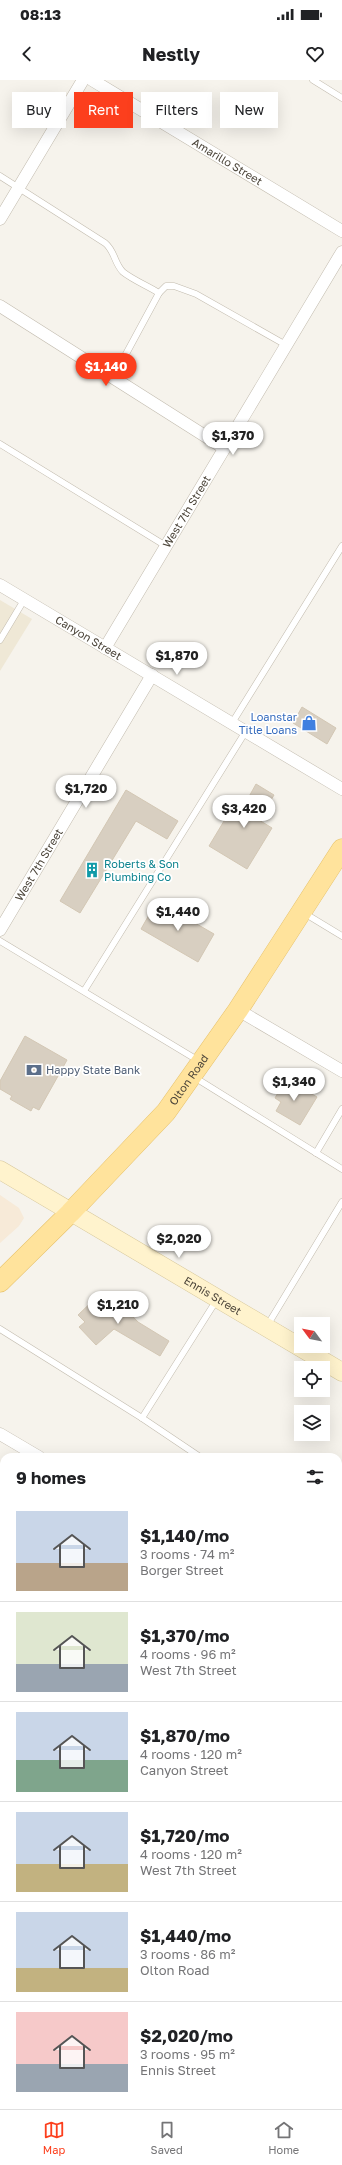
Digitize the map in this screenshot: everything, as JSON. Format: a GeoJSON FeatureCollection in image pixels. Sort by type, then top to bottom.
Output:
{"type":"FeatureCollection","features":[{"type":"Feature","properties":{"kind":"main road","name":"Olton Road"},"geometry":{"type":"LineString","coordinates":[[0,1282],[70,1213],[166,1112],[238,1010],[342,849]]}},
{"type":"Feature","properties":{"kind":"main road","name":"Ennis Street"},"geometry":{"type":"LineString","coordinates":[[4,1174],[342,1372]]}},
{"type":"Feature","properties":{"kind":"street"},"geometry":{"type":"LineString","coordinates":[[0,219],[84,80]]}},
{"type":"Feature","properties":{"kind":"street","name":"Amarillo Street"},"geometry":{"type":"LineString","coordinates":[[92,80],[342,231]]}},
{"type":"Feature","properties":{"kind":"street","name":"West 7th Street"},"geometry":{"type":"LineString","coordinates":[[105,648],[342,252]]}},
{"type":"Feature","properties":{"kind":"street"},"geometry":{"type":"LineString","coordinates":[[0,306],[224,448]]}},
{"type":"Feature","properties":{"kind":"street","name":"Canyon Street"},"geometry":{"type":"LineString","coordinates":[[0,585],[342,789]]}},
{"type":"Feature","properties":{"kind":"street","name":"West 7th Street"},"geometry":{"type":"LineString","coordinates":[[0,930],[152,675]]}},
{"type":"Feature","properties":{"kind":"street"},"geometry":{"type":"LineString","coordinates":[[238,1010],[342,1072]]}},
{"type":"Feature","properties":{"kind":"street"},"geometry":{"type":"LineString","coordinates":[[0,1434],[32,1453]]}},
{"type":"Feature","properties":{"kind":"lane"},"geometry":{"type":"LineString","coordinates":[[313,80],[342,98]]}},
{"type":"Feature","properties":{"kind":"lane"},"geometry":{"type":"LineString","coordinates":[[0,176],[105,243],[111,248],[118,265],[124,272],[159,293]]}},
{"type":"Feature","properties":{"kind":"lane"},"geometry":{"type":"LineString","coordinates":[[113,378],[159,293],[166,286],[174,286],[196,294],[286,346]]}},
{"type":"Feature","properties":{"kind":"lane"},"geometry":{"type":"LineString","coordinates":[[0,444],[166,546]]}},
{"type":"Feature","properties":{"kind":"lane"},"geometry":{"type":"LineString","coordinates":[[232,723],[342,546]]}},
{"type":"Feature","properties":{"kind":"lane"},"geometry":{"type":"LineString","coordinates":[[0,640],[24,600]]}},
{"type":"Feature","properties":{"kind":"lane"},"geometry":{"type":"LineString","coordinates":[[84,992],[246,732]]}},
{"type":"Feature","properties":{"kind":"lane"},"geometry":{"type":"LineString","coordinates":[[302,912],[342,936]]}},
{"type":"Feature","properties":{"kind":"lane"},"geometry":{"type":"LineString","coordinates":[[0,941],[84,992],[316,1153],[342,1169]]}},
{"type":"Feature","properties":{"kind":"lane"},"geometry":{"type":"LineString","coordinates":[[316,1153],[342,1109]]}},
{"type":"Feature","properties":{"kind":"lane"},"geometry":{"type":"LineString","coordinates":[[267,1328],[342,1202]]}},
{"type":"Feature","properties":{"kind":"lane"},"geometry":{"type":"LineString","coordinates":[[142,1418],[218,1299]]}},
{"type":"Feature","properties":{"kind":"lane"},"geometry":{"type":"LineString","coordinates":[[0,1329],[142,1418],[194,1453]]}},
{"type":"Feature","properties":{"kind":"shaded area"},"geometry":{"type":"Polygon","coordinates":[[[0,600],[32,619],[0,671],[0,600]]]}},
{"type":"Feature","properties":{"kind":"shaded area"},"geometry":{"type":"Polygon","coordinates":[[[0,1195],[19,1208],[24,1218],[19,1226],[0,1243],[0,1195]]]}},
{"type":"Feature","properties":{"kind":"building","name":"Loanstar Title Loans"},"geometry":{"type":"Polygon","coordinates":[[[302,707],[336,728],[327,744],[293,723],[302,707]]]}},
{"type":"Feature","properties":{"kind":"building"},"geometry":{"type":"Polygon","coordinates":[[[256,784],[274,795],[259,820],[272,828],[247,869],[209,846],[233,806],[241,811],[256,784]]]}},
{"type":"Feature","properties":{"kind":"building","name":"Roberts & Son Plumbing Co"},"geometry":{"type":"Polygon","coordinates":[[[126,790],[178,821],[167,839],[136,821],[80,913],[60,901],[126,790]]]}},
{"type":"Feature","properties":{"kind":"building"},"geometry":{"type":"Polygon","coordinates":[[[157,901],[214,934],[198,962],[141,929],[157,901]]]}},
{"type":"Feature","properties":{"kind":"building","name":"Happy State Bank"},"geometry":{"type":"Polygon","coordinates":[[[25,1036],[67,1060],[39,1110],[33,1107],[31,1111],[10,1099],[12,1096],[0,1089],[0,1081],[25,1036]]]}},
{"type":"Feature","properties":{"kind":"building"},"geometry":{"type":"Polygon","coordinates":[[[286,1079],[317,1097],[300,1125],[276,1111],[281,1102],[275,1098],[286,1079]]]}},
{"type":"Feature","properties":{"kind":"building"},"geometry":{"type":"Polygon","coordinates":[[[100,1294],[106,1301],[112,1295],[138,1322],[169,1341],[160,1356],[114,1329],[96,1345],[79,1327],[85,1322],[78,1315],[100,1294]]]}},
{"type":"Feature","properties":{"kind":"place","name":"Loanstar Title Loans"},"geometry":{"type":"Point","coordinates":[309,723]}},
{"type":"Feature","properties":{"kind":"place","name":"Roberts & Son Plumbing Co"},"geometry":{"type":"Point","coordinates":[92,870]}},
{"type":"Feature","properties":{"kind":"place","name":"Happy State Bank"},"geometry":{"type":"Point","coordinates":[34,1070]}}]}
